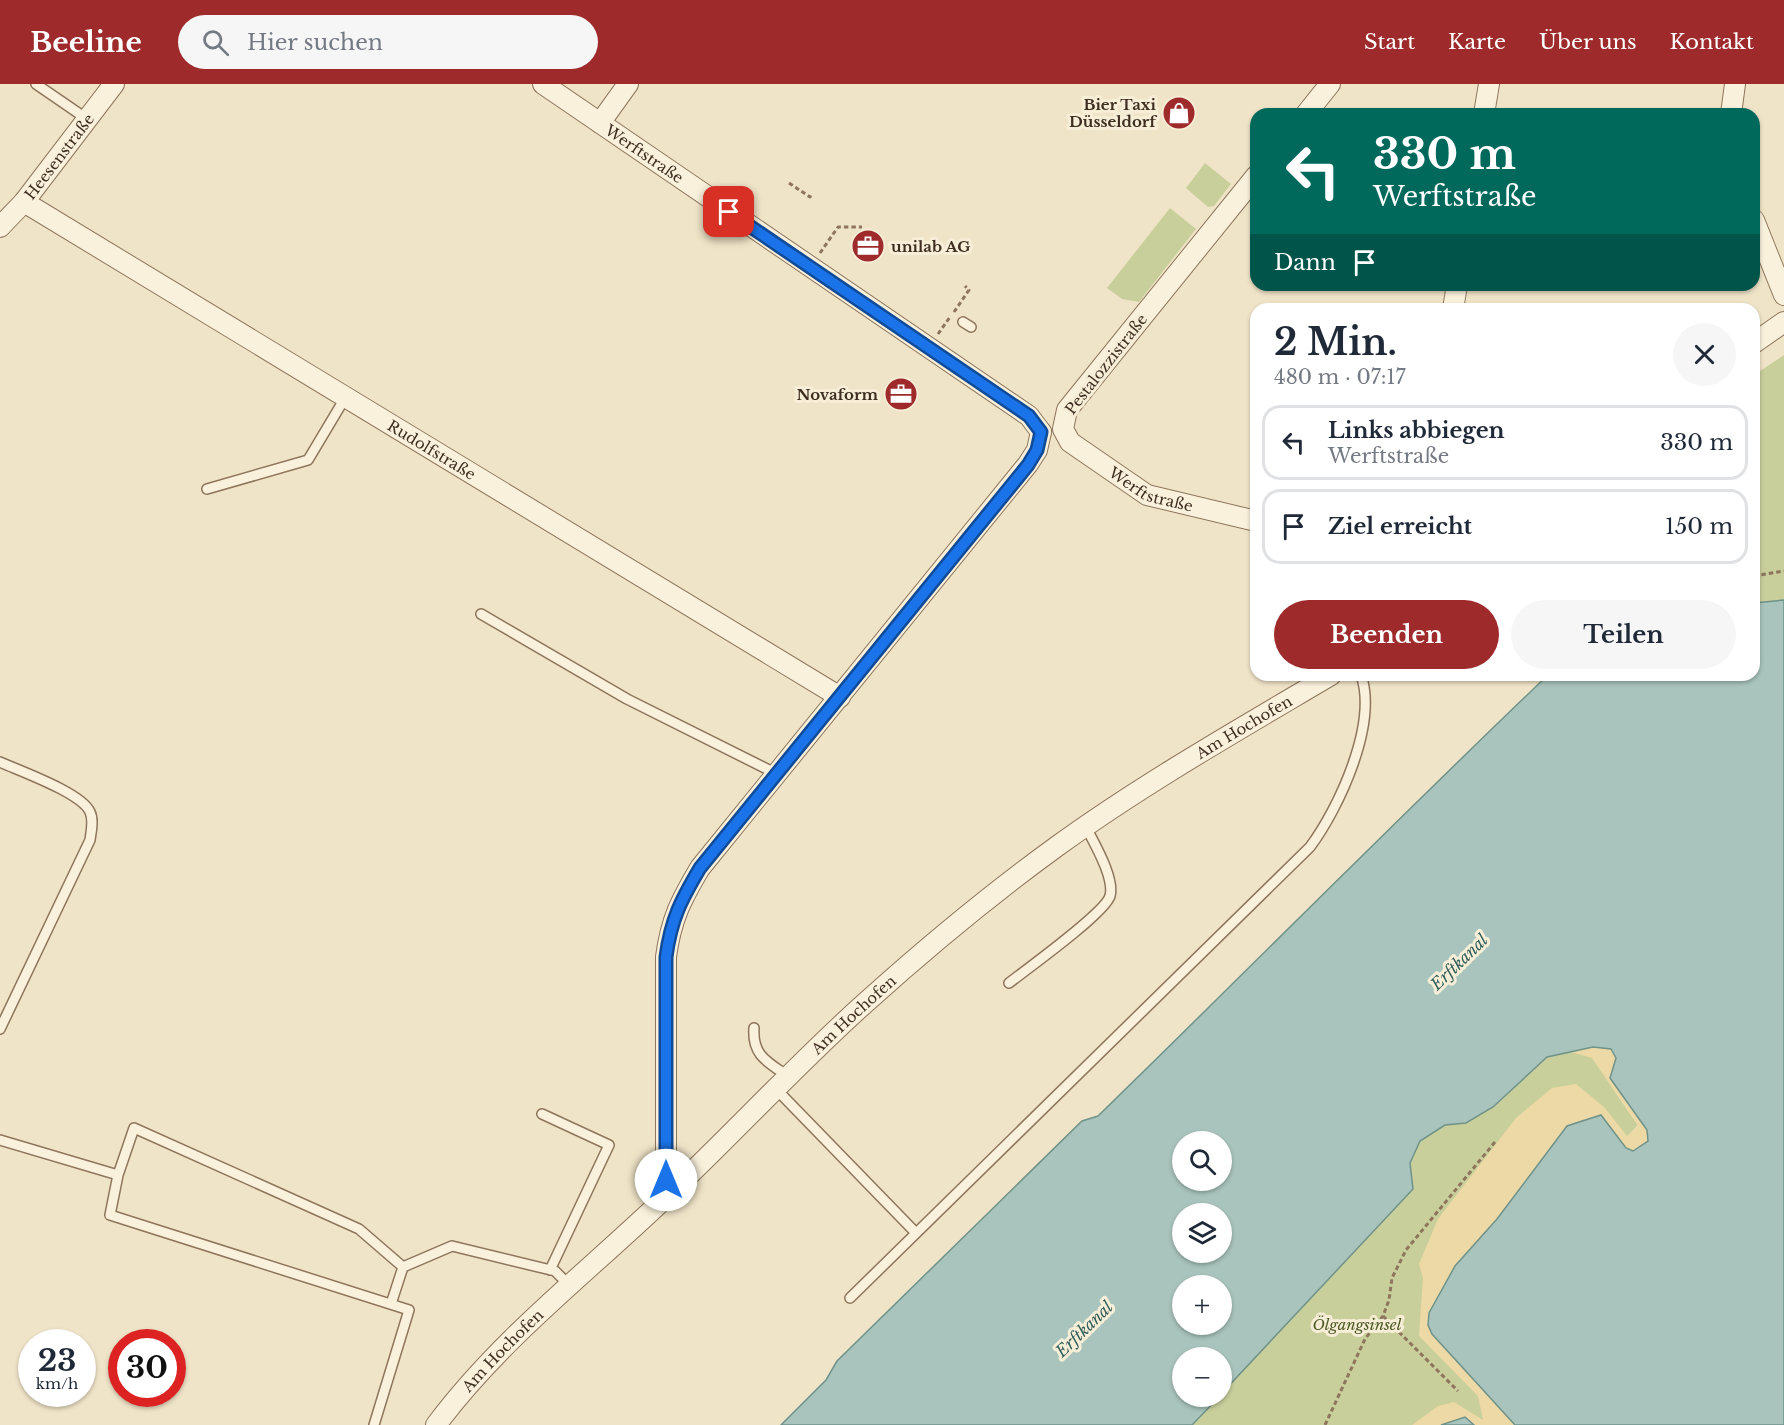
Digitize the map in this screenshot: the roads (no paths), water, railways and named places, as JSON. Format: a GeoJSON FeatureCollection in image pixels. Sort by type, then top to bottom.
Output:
{"type":"FeatureCollection","features":[{"type":"Feature","properties":{"kind":"street","name":"Heesenstraße"},"geometry":{"type":"LineString","coordinates":[[0,227],[24,202],[114,84]]}},
{"type":"Feature","properties":{"kind":"street","name":"Werftstraße"},"geometry":{"type":"LineString","coordinates":[[543,84],[1029,416],[1041,432]]}},
{"type":"Feature","properties":{"kind":"street","name":"Werftstraße"},"geometry":{"type":"LineString","coordinates":[[600,123],[628,84]]}},
{"type":"Feature","properties":{"kind":"street"},"geometry":{"type":"LineString","coordinates":[[1311,108],[1330,84]]}},
{"type":"Feature","properties":{"kind":"street"},"geometry":{"type":"LineString","coordinates":[[1485,108],[1489,84]]}},
{"type":"Feature","properties":{"kind":"street"},"geometry":{"type":"LineString","coordinates":[[1732,108],[1735,84]]}},
{"type":"Feature","properties":{"kind":"street","name":"Pestalozzistraße"},"geometry":{"type":"LineString","coordinates":[[1041,432],[1063,429],[1067,410],[1250,183]]}},
{"type":"Feature","properties":{"kind":"street","name":"Rudolfstraße"},"geometry":{"type":"LineString","coordinates":[[24,202],[840,697]]}},
{"type":"Feature","properties":{"kind":"street"},"geometry":{"type":"LineString","coordinates":[[1760,235],[1784,295]]}},
{"type":"Feature","properties":{"kind":"street"},"geometry":{"type":"LineString","coordinates":[[1760,339],[1784,322]]}},
{"type":"Feature","properties":{"kind":"street","name":"Werftstraße"},"geometry":{"type":"LineString","coordinates":[[1063,429],[1070,442],[1147,495],[1250,520]]}},
{"type":"Feature","properties":{"kind":"street"},"geometry":{"type":"LineString","coordinates":[[666,1197],[666,957],[670,927],[678,906],[700,868],[1028,465],[1037,450],[1041,432]]}},
{"type":"Feature","properties":{"kind":"street","name":"Am Hochofen"},"geometry":{"type":"LineString","coordinates":[[436,1425],[482,1369],[666,1197],[863,1004],[1055,848],[1192,759],[1321,681]]}},
{"type":"Feature","properties":{"kind":"lane"},"geometry":{"type":"LineString","coordinates":[[36,84],[87,119]]}},
{"type":"Feature","properties":{"kind":"lane"},"geometry":{"type":"LineString","coordinates":[[207,489],[308,460],[345,398]]}},
{"type":"Feature","properties":{"kind":"lane"},"geometry":{"type":"LineString","coordinates":[[481,614],[627,699],[777,774]]}},
{"type":"Feature","properties":{"kind":"lane"},"geometry":{"type":"LineString","coordinates":[[850,1298],[1310,847],[1336,808],[1350,772],[1362,721],[1364,690],[1362,681]]}},
{"type":"Feature","properties":{"kind":"lane"},"geometry":{"type":"LineString","coordinates":[[0,762],[80,800],[90,812],[92,826],[90,840],[0,1029]]}},
{"type":"Feature","properties":{"kind":"lane"},"geometry":{"type":"LineString","coordinates":[[1009,983],[1088,920],[1105,905],[1110,895],[1109,880],[1102,860],[1086,827]]}},
{"type":"Feature","properties":{"kind":"lane"},"geometry":{"type":"LineString","coordinates":[[754,1028],[753,1042],[761,1057],[916,1233]]}},
{"type":"Feature","properties":{"kind":"lane"},"geometry":{"type":"LineString","coordinates":[[542,1114],[609,1145],[550,1270]]}},
{"type":"Feature","properties":{"kind":"lane"},"geometry":{"type":"LineString","coordinates":[[374,1425],[409,1310],[110,1215],[118,1174],[134,1128],[358,1229],[403,1267]]}},
{"type":"Feature","properties":{"kind":"lane"},"geometry":{"type":"LineString","coordinates":[[0,1140],[118,1174]]}},
{"type":"Feature","properties":{"kind":"lane"},"geometry":{"type":"LineString","coordinates":[[391,1304],[403,1267],[452,1246],[550,1270],[570,1286]]}},
{"type":"Feature","properties":{"kind":"water","name":"Erftkanal"},"geometry":{"type":"Polygon","coordinates":[[[1784,600],[1784,1425],[1515,1425],[1432,1334],[1428,1325],[1429,1313],[1455,1266],[1497,1219],[1567,1126],[1601,1115],[1626,1148],[1633,1151],[1648,1141],[1647,1130],[1610,1078],[1616,1058],[1611,1049],[1593,1047],[1547,1057],[1493,1107],[1466,1123],[1445,1125],[1420,1141],[1410,1163],[1413,1189],[1232,1382],[1232,1347],[1172,1347],[1172,1407],[1209,1407],[1192,1425],[781,1425],[826,1380],[837,1361],[1082,1121],[1098,1116],[1542,681],[1760,681],[1760,602],[1784,600]]]}},
{"type":"Feature","properties":{"kind":"water"},"geometry":{"type":"Polygon","coordinates":[[[1465,1417],[1474,1425],[1441,1425],[1465,1417]]]}},
{"type":"Feature","properties":{"kind":"place","name":"Bier Taxi Düsseldorf"},"geometry":{"type":"Point","coordinates":[1179,113]}},
{"type":"Feature","properties":{"kind":"place","name":"unilab AG"},"geometry":{"type":"Point","coordinates":[868,246]}},
{"type":"Feature","properties":{"kind":"place","name":"Novaform"},"geometry":{"type":"Point","coordinates":[901,394]}},
{"type":"Feature","properties":{"kind":"park label","name":"Ölgangsinsel"},"geometry":{"type":"Point","coordinates":[1357,1324]}}]}
